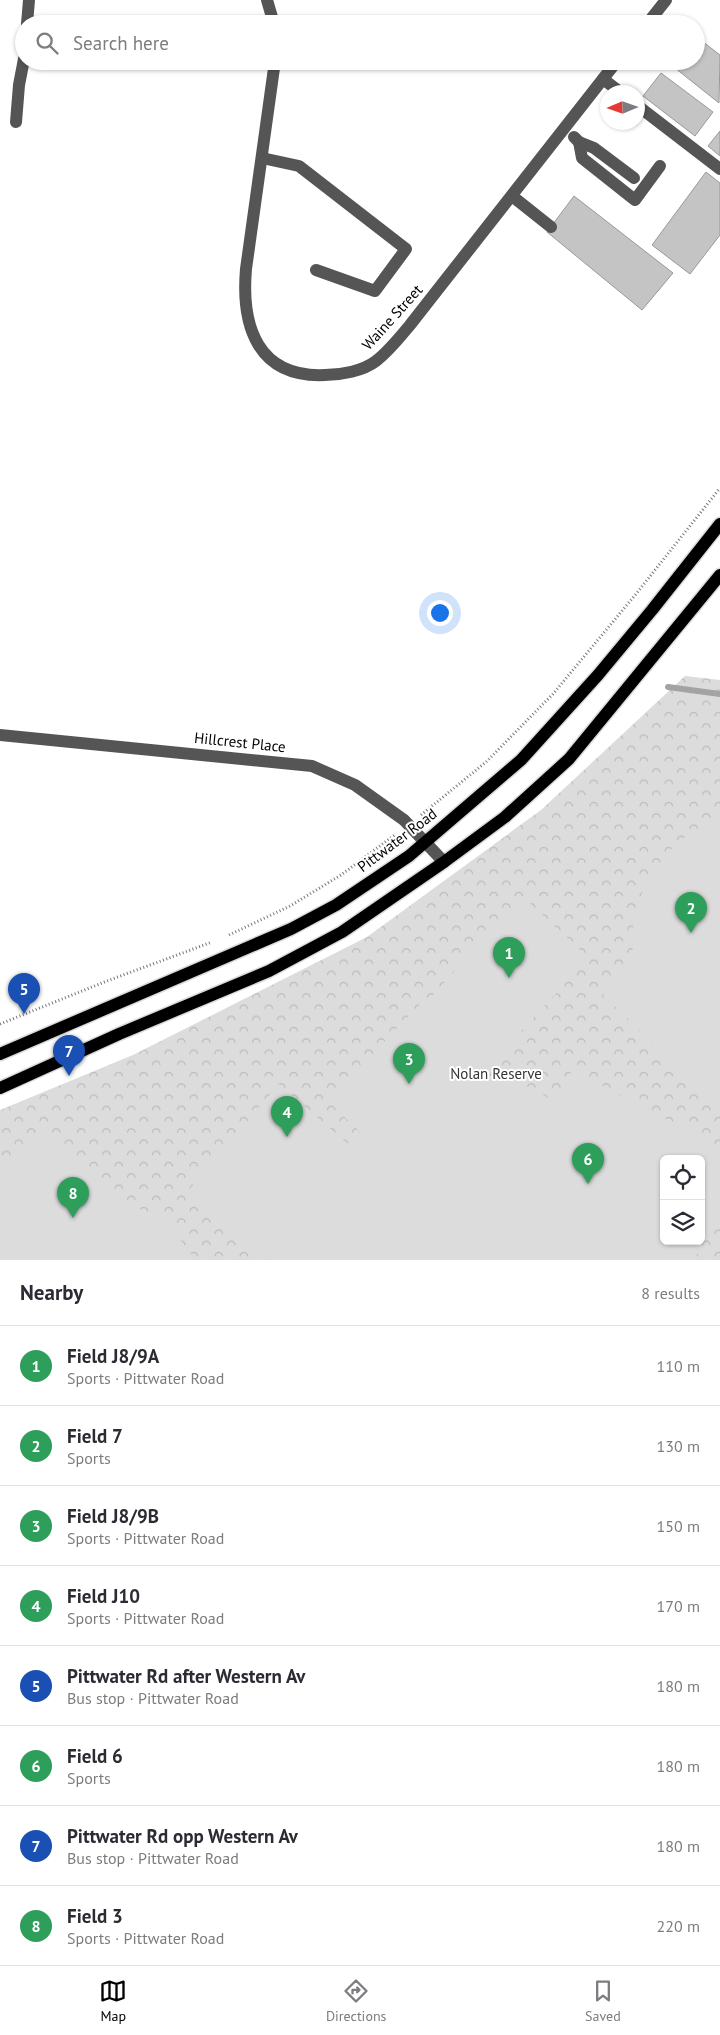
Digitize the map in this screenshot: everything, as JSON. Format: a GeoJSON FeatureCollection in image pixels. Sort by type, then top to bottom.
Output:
{"type":"FeatureCollection","features":[{"type":"Feature","properties":{"kind":"main road","name":"Pittwater Road"},"geometry":{"type":"LineString","coordinates":[[0,1054],[291,929],[336,905],[426,842],[521,760],[604,668],[720,524]]}},
{"type":"Feature","properties":{"kind":"main road"},"geometry":{"type":"LineString","coordinates":[[0,1088],[119,1034],[269,971],[342,932],[444,862],[505,817],[569,759],[720,575]]}},
{"type":"Feature","properties":{"kind":"street"},"geometry":{"type":"LineString","coordinates":[[28,15],[29,0]]}},
{"type":"Feature","properties":{"kind":"street"},"geometry":{"type":"LineString","coordinates":[[267,0],[271,15]]}},
{"type":"Feature","properties":{"kind":"street"},"geometry":{"type":"LineString","coordinates":[[654,15],[666,0]]}},
{"type":"Feature","properties":{"kind":"street"},"geometry":{"type":"LineString","coordinates":[[16,122],[22,70]]}},
{"type":"Feature","properties":{"kind":"street","name":"Waine Street"},"geometry":{"type":"LineString","coordinates":[[274,70],[246,269],[244,292],[246,313],[253,335],[266,355],[286,370],[311,376],[333,375],[361,369],[376,362],[410,325],[611,70]]}},
{"type":"Feature","properties":{"kind":"street"},"geometry":{"type":"LineString","coordinates":[[603,80],[610,85]]}},
{"type":"Feature","properties":{"kind":"street"},"geometry":{"type":"LineString","coordinates":[[645,111],[720,169]]}},
{"type":"Feature","properties":{"kind":"street"},"geometry":{"type":"LineString","coordinates":[[565,128],[579,142],[594,148],[634,178]]}},
{"type":"Feature","properties":{"kind":"street"},"geometry":{"type":"LineString","coordinates":[[579,142],[582,158],[635,200],[660,166]]}},
{"type":"Feature","properties":{"kind":"street"},"geometry":{"type":"LineString","coordinates":[[262,158],[299,166],[406,249],[374,292],[316,270]]}},
{"type":"Feature","properties":{"kind":"street"},"geometry":{"type":"LineString","coordinates":[[512,196],[550,227]]}},
{"type":"Feature","properties":{"kind":"street","name":"Hillcrest Place"},"geometry":{"type":"LineString","coordinates":[[0,735],[312,766],[355,786],[404,820],[444,862]]}},
{"type":"Feature","properties":{"kind":"green space","name":"Nolan Reserve"},"geometry":{"type":"Polygon","coordinates":[[[685,676],[720,680],[720,1260],[0,1260],[0,1110],[133,1055],[367,937],[541,810],[685,676]]]}},
{"type":"Feature","properties":{"kind":"green space"},"geometry":{"type":"Polygon","coordinates":[[[720,818],[720,1107],[603,995],[634,962],[632,939],[635,917],[642,895],[652,875],[665,857],[681,841],[699,828],[720,818]]]}},
{"type":"Feature","properties":{"kind":"green space"},"geometry":{"type":"Polygon","coordinates":[[[523,897],[589,958],[494,1060],[429,999],[523,897]]]}},
{"type":"Feature","properties":{"kind":"green space"},"geometry":{"type":"Polygon","coordinates":[[[422,1002],[490,1067],[482,1075],[502,1078],[521,1084],[539,1092],[555,1103],[572,1070],[720,1147],[720,1210],[705,1239],[705,1155],[660,1155],[660,1245],[702,1245],[694,1260],[269,1260],[188,1191],[279,1084],[355,1150],[363,1135],[328,1101],[422,1002]]]}},
{"type":"Feature","properties":{"kind":"green space"},"geometry":{"type":"Polygon","coordinates":[[[40,1128],[128,1203],[158,1218],[174,1232],[196,1260],[0,1260],[0,1176],[40,1128]]]}},
{"type":"Feature","properties":{"kind":"building"},"geometry":{"type":"Polygon","coordinates":[[[705,43],[720,55],[719,103],[678,70],[705,70],[705,43]]]}},
{"type":"Feature","properties":{"kind":"building"},"geometry":{"type":"Polygon","coordinates":[[[661,73],[713,112],[695,136],[645,98],[645,93],[661,73]]]}},
{"type":"Feature","properties":{"kind":"building"},"geometry":{"type":"Polygon","coordinates":[[[720,131],[720,156],[708,146],[720,131]]]}},
{"type":"Feature","properties":{"kind":"building"},"geometry":{"type":"Polygon","coordinates":[[[706,172],[720,183],[720,235],[690,274],[652,245],[706,172]]]}},
{"type":"Feature","properties":{"kind":"building"},"geometry":{"type":"Polygon","coordinates":[[[574,196],[673,273],[642,310],[547,232],[574,196]]]}},
{"type":"Feature","properties":{"kind":"waterway"},"geometry":{"type":"LineString","coordinates":[[668,687],[720,694]]}},
{"type":"Feature","properties":{"kind":"place","name":"Field 7"},"geometry":{"type":"Point","coordinates":[691,933]}},
{"type":"Feature","properties":{"kind":"place","name":"Field J8/9A"},"geometry":{"type":"Point","coordinates":[509,978]}},
{"type":"Feature","properties":{"kind":"place","name":"Pittwater Rd after Western Av"},"geometry":{"type":"Point","coordinates":[24,1014]}},
{"type":"Feature","properties":{"kind":"place","name":"Pittwater Rd opp Western Av"},"geometry":{"type":"Point","coordinates":[69,1076]}},
{"type":"Feature","properties":{"kind":"place","name":"Field J8/9B"},"geometry":{"type":"Point","coordinates":[409,1084]}},
{"type":"Feature","properties":{"kind":"place","name":"Field J10"},"geometry":{"type":"Point","coordinates":[287,1137]}},
{"type":"Feature","properties":{"kind":"place","name":"Field 6"},"geometry":{"type":"Point","coordinates":[588,1184]}},
{"type":"Feature","properties":{"kind":"place","name":"Field 3"},"geometry":{"type":"Point","coordinates":[73,1218]}}]}
